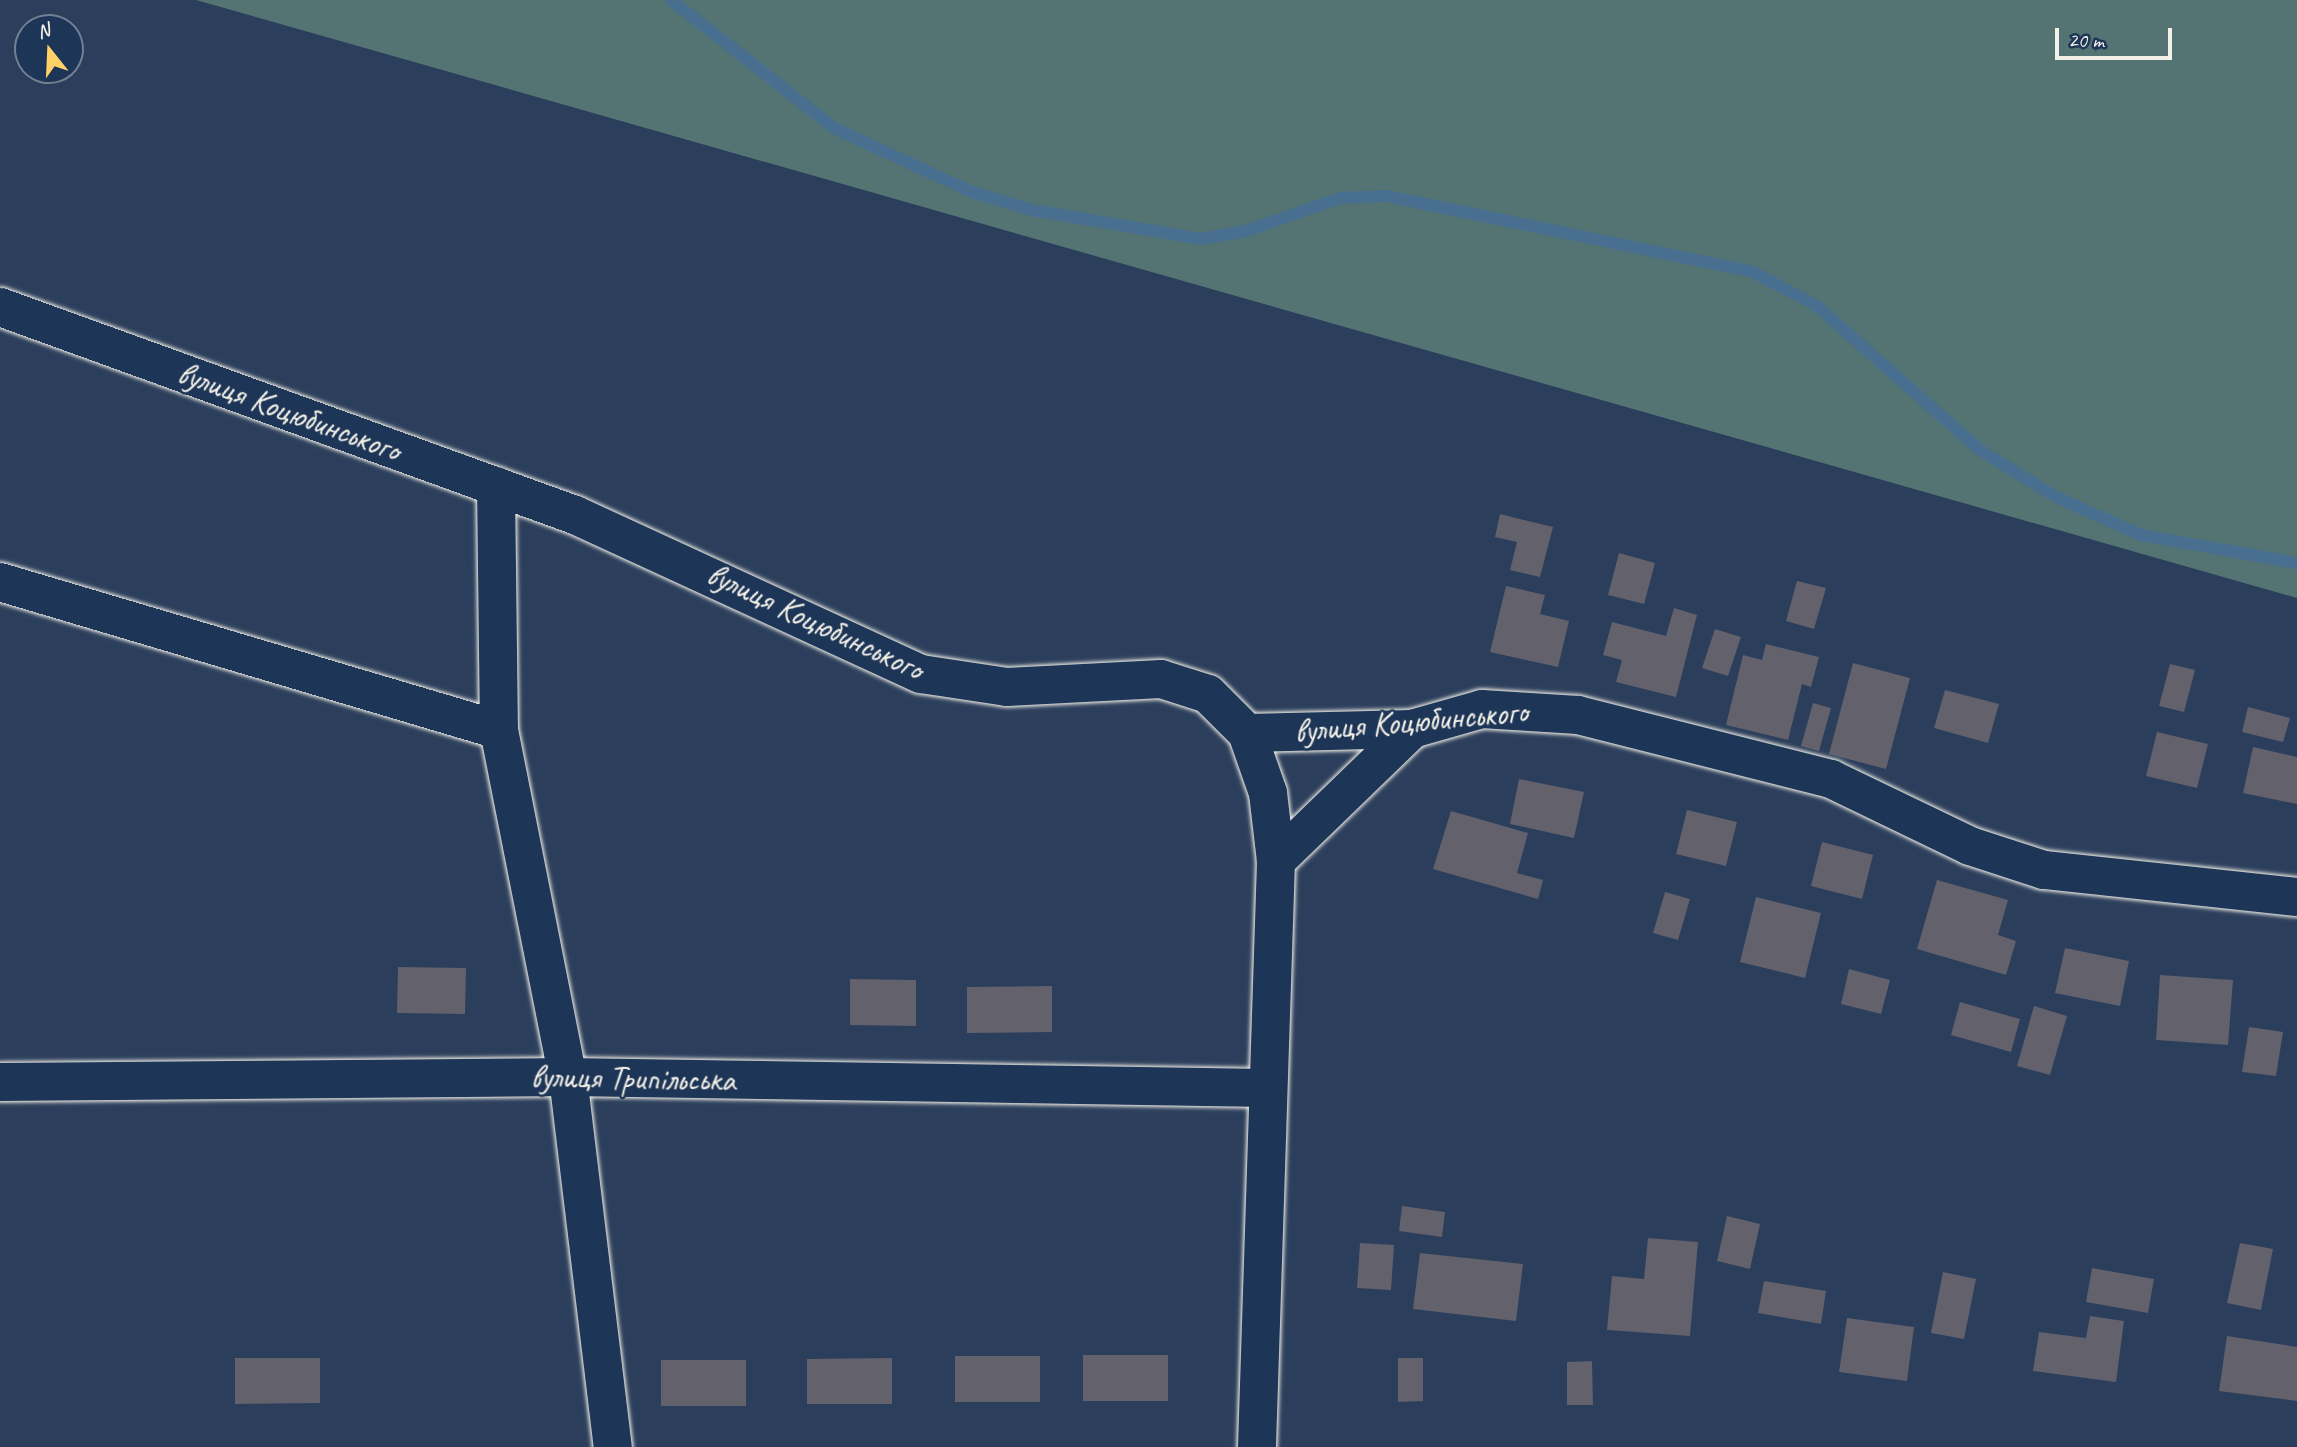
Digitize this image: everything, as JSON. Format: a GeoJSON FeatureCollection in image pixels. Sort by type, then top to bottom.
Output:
{"type":"FeatureCollection","features":[{"type":"Feature","properties":{"kind":"street","name":"вулиця Коцюбинського"},"geometry":{"type":"LineString","coordinates":[[0,307],[496,486],[653,547],[921,674],[1007,687],[1161,679],[1208,694],[1247,733],[1412,729],[1482,709],[1578,715],[1831,779],[1970,846],[2045,870],[2297,897]]}},
{"type":"Feature","properties":{"kind":"street"},"geometry":{"type":"LineString","coordinates":[[496,486],[499,730],[568,1077],[613,1447]]}},
{"type":"Feature","properties":{"kind":"street"},"geometry":{"type":"LineString","coordinates":[[0,582],[499,730]]}},
{"type":"Feature","properties":{"kind":"street"},"geometry":{"type":"LineString","coordinates":[[1276,861],[1412,729]]}},
{"type":"Feature","properties":{"kind":"street"},"geometry":{"type":"LineString","coordinates":[[1247,733],[1268,793],[1276,861],[1257,1447]]}},
{"type":"Feature","properties":{"kind":"street","name":"вулиця Трипільська"},"geometry":{"type":"LineString","coordinates":[[0,1082],[568,1077],[1267,1088]]}},
{"type":"Feature","properties":{"kind":"green space"},"geometry":{"type":"Polygon","coordinates":[[[196,0],[2297,0],[2297,598],[196,0]]]}},
{"type":"Feature","properties":{"kind":"building"},"geometry":{"type":"Polygon","coordinates":[[[1500,514],[1553,527],[1540,577],[1510,570],[1517,542],[1495,537],[1500,514]]]}},
{"type":"Feature","properties":{"kind":"building"},"geometry":{"type":"Polygon","coordinates":[[[1619,553],[1655,563],[1644,604],[1608,595],[1619,553]]]}},
{"type":"Feature","properties":{"kind":"building"},"geometry":{"type":"Polygon","coordinates":[[[1797,581],[1826,588],[1814,629],[1786,621],[1797,581]]]}},
{"type":"Feature","properties":{"kind":"building"},"geometry":{"type":"Polygon","coordinates":[[[1506,586],[1545,595],[1540,614],[1569,621],[1558,667],[1490,652],[1506,586]]]}},
{"type":"Feature","properties":{"kind":"building"},"geometry":{"type":"Polygon","coordinates":[[[1674,608],[1697,615],[1676,697],[1616,682],[1622,660],[1603,655],[1612,622],[1666,636],[1674,608]]]}},
{"type":"Feature","properties":{"kind":"building"},"geometry":{"type":"Polygon","coordinates":[[[1715,629],[1741,637],[1728,676],[1702,668],[1715,629]]]}},
{"type":"Feature","properties":{"kind":"building"},"geometry":{"type":"Polygon","coordinates":[[[1766,644],[1819,657],[1811,687],[1802,684],[1788,740],[1726,725],[1743,655],[1762,660],[1766,644]]]}},
{"type":"Feature","properties":{"kind":"building"},"geometry":{"type":"Polygon","coordinates":[[[1853,663],[1910,678],[1886,769],[1829,754],[1853,663]]]}},
{"type":"Feature","properties":{"kind":"building"},"geometry":{"type":"Polygon","coordinates":[[[2170,664],[2195,670],[2184,712],[2159,706],[2170,664]]]}},
{"type":"Feature","properties":{"kind":"building"},"geometry":{"type":"Polygon","coordinates":[[[1945,690],[1999,704],[1988,743],[1934,728],[1945,690]]]}},
{"type":"Feature","properties":{"kind":"building"},"geometry":{"type":"Polygon","coordinates":[[[1813,703],[1831,708],[1819,751],[1801,746],[1813,703]]]}},
{"type":"Feature","properties":{"kind":"building"},"geometry":{"type":"Polygon","coordinates":[[[2248,707],[2290,718],[2283,742],[2242,732],[2248,707]]]}},
{"type":"Feature","properties":{"kind":"building"},"geometry":{"type":"Polygon","coordinates":[[[2157,732],[2208,744],[2197,788],[2146,776],[2157,732]]]}},
{"type":"Feature","properties":{"kind":"building"},"geometry":{"type":"Polygon","coordinates":[[[2253,747],[2297,757],[2297,804],[2243,793],[2253,747]]]}},
{"type":"Feature","properties":{"kind":"building"},"geometry":{"type":"Polygon","coordinates":[[[1519,779],[1584,792],[1574,838],[1510,824],[1519,779]]]}},
{"type":"Feature","properties":{"kind":"building"},"geometry":{"type":"Polygon","coordinates":[[[1687,810],[1737,822],[1726,866],[1676,854],[1687,810]]]}},
{"type":"Feature","properties":{"kind":"building"},"geometry":{"type":"Polygon","coordinates":[[[1451,811],[1528,833],[1517,873],[1543,880],[1538,899],[1433,869],[1451,811]]]}},
{"type":"Feature","properties":{"kind":"building"},"geometry":{"type":"Polygon","coordinates":[[[1822,842],[1873,855],[1862,899],[1811,886],[1822,842]]]}},
{"type":"Feature","properties":{"kind":"building"},"geometry":{"type":"Polygon","coordinates":[[[1937,880],[2008,900],[1998,935],[2016,941],[2006,975],[1917,949],[1937,880]]]}},
{"type":"Feature","properties":{"kind":"building"},"geometry":{"type":"Polygon","coordinates":[[[1665,892],[1690,899],[1678,940],[1653,933],[1665,892]]]}},
{"type":"Feature","properties":{"kind":"building"},"geometry":{"type":"Polygon","coordinates":[[[1756,897],[1821,913],[1805,978],[1740,962],[1756,897]]]}},
{"type":"Feature","properties":{"kind":"building"},"geometry":{"type":"Polygon","coordinates":[[[2065,948],[2129,961],[2120,1006],[2055,993],[2065,948]]]}},
{"type":"Feature","properties":{"kind":"building"},"geometry":{"type":"Polygon","coordinates":[[[398,967],[466,968],[465,1014],[397,1013],[398,967]]]}},
{"type":"Feature","properties":{"kind":"building"},"geometry":{"type":"Polygon","coordinates":[[[1849,969],[1890,980],[1881,1014],[1841,1004],[1849,969]]]}},
{"type":"Feature","properties":{"kind":"building"},"geometry":{"type":"Polygon","coordinates":[[[2160,975],[2233,980],[2228,1045],[2156,1040],[2160,975]]]}},
{"type":"Feature","properties":{"kind":"building"},"geometry":{"type":"Polygon","coordinates":[[[850,979],[916,980],[916,1026],[850,1025],[850,979]]]}},
{"type":"Feature","properties":{"kind":"building"},"geometry":{"type":"Polygon","coordinates":[[[1052,986],[1052,1032],[967,1033],[967,987],[1052,986]]]}},
{"type":"Feature","properties":{"kind":"building"},"geometry":{"type":"Polygon","coordinates":[[[1960,1002],[2020,1019],[2011,1052],[1951,1035],[1960,1002]]]}},
{"type":"Feature","properties":{"kind":"building"},"geometry":{"type":"Polygon","coordinates":[[[2034,1006],[2067,1016],[2050,1075],[2017,1066],[2034,1006]]]}},
{"type":"Feature","properties":{"kind":"building"},"geometry":{"type":"Polygon","coordinates":[[[2249,1027],[2283,1032],[2276,1076],[2242,1072],[2249,1027]]]}},
{"type":"Feature","properties":{"kind":"building"},"geometry":{"type":"Polygon","coordinates":[[[1402,1206],[1445,1212],[1442,1237],[1399,1231],[1402,1206]]]}},
{"type":"Feature","properties":{"kind":"building"},"geometry":{"type":"Polygon","coordinates":[[[1727,1216],[1760,1224],[1750,1269],[1717,1261],[1727,1216]]]}},
{"type":"Feature","properties":{"kind":"building"},"geometry":{"type":"Polygon","coordinates":[[[1648,1238],[1698,1242],[1690,1336],[1607,1330],[1612,1276],[1644,1279],[1648,1238]]]}},
{"type":"Feature","properties":{"kind":"building"},"geometry":{"type":"Polygon","coordinates":[[[1360,1243],[1394,1245],[1391,1290],[1357,1288],[1360,1243]]]}},
{"type":"Feature","properties":{"kind":"building"},"geometry":{"type":"Polygon","coordinates":[[[2240,1243],[2273,1249],[2261,1310],[2227,1303],[2240,1243]]]}},
{"type":"Feature","properties":{"kind":"building"},"geometry":{"type":"Polygon","coordinates":[[[1420,1253],[1523,1264],[1516,1321],[1413,1309],[1420,1253]]]}},
{"type":"Feature","properties":{"kind":"building"},"geometry":{"type":"Polygon","coordinates":[[[2092,1268],[2154,1279],[2148,1313],[2086,1302],[2092,1268]]]}},
{"type":"Feature","properties":{"kind":"building"},"geometry":{"type":"Polygon","coordinates":[[[1943,1272],[1976,1279],[1964,1339],[1931,1333],[1943,1272]]]}},
{"type":"Feature","properties":{"kind":"building"},"geometry":{"type":"Polygon","coordinates":[[[1764,1281],[1826,1291],[1821,1324],[1758,1313],[1764,1281]]]}},
{"type":"Feature","properties":{"kind":"building"},"geometry":{"type":"Polygon","coordinates":[[[2090,1316],[2124,1321],[2116,1382],[2033,1371],[2039,1332],[2086,1338],[2090,1316]]]}},
{"type":"Feature","properties":{"kind":"building"},"geometry":{"type":"Polygon","coordinates":[[[1847,1318],[1914,1327],[1907,1381],[1839,1372],[1847,1318]]]}},
{"type":"Feature","properties":{"kind":"building"},"geometry":{"type":"Polygon","coordinates":[[[2227,1336],[2297,1347],[2297,1401],[2219,1391],[2227,1336]]]}},
{"type":"Feature","properties":{"kind":"building"},"geometry":{"type":"Polygon","coordinates":[[[1083,1355],[1168,1355],[1168,1401],[1083,1401],[1083,1355]]]}},
{"type":"Feature","properties":{"kind":"building"},"geometry":{"type":"Polygon","coordinates":[[[955,1356],[1040,1356],[1040,1402],[955,1402],[955,1356]]]}},
{"type":"Feature","properties":{"kind":"building"},"geometry":{"type":"Polygon","coordinates":[[[235,1358],[320,1358],[320,1403],[235,1404],[235,1358]]]}},
{"type":"Feature","properties":{"kind":"building"},"geometry":{"type":"Polygon","coordinates":[[[892,1358],[892,1404],[807,1404],[807,1359],[892,1358]]]}},
{"type":"Feature","properties":{"kind":"building"},"geometry":{"type":"Polygon","coordinates":[[[1398,1358],[1423,1358],[1423,1401],[1398,1402],[1398,1358]]]}},
{"type":"Feature","properties":{"kind":"building"},"geometry":{"type":"Polygon","coordinates":[[[661,1360],[746,1360],[746,1406],[661,1406],[661,1360]]]}},
{"type":"Feature","properties":{"kind":"building"},"geometry":{"type":"Polygon","coordinates":[[[1592,1361],[1593,1405],[1567,1405],[1567,1362],[1592,1361]]]}},
{"type":"Feature","properties":{"kind":"waterway"},"geometry":{"type":"LineString","coordinates":[[671,0],[834,128],[972,192],[1032,210],[1201,239],[1246,231],[1340,198],[1387,196],[1753,272],[1817,306],[1980,450],[2056,497],[2141,535],[2297,563]]}}]}
